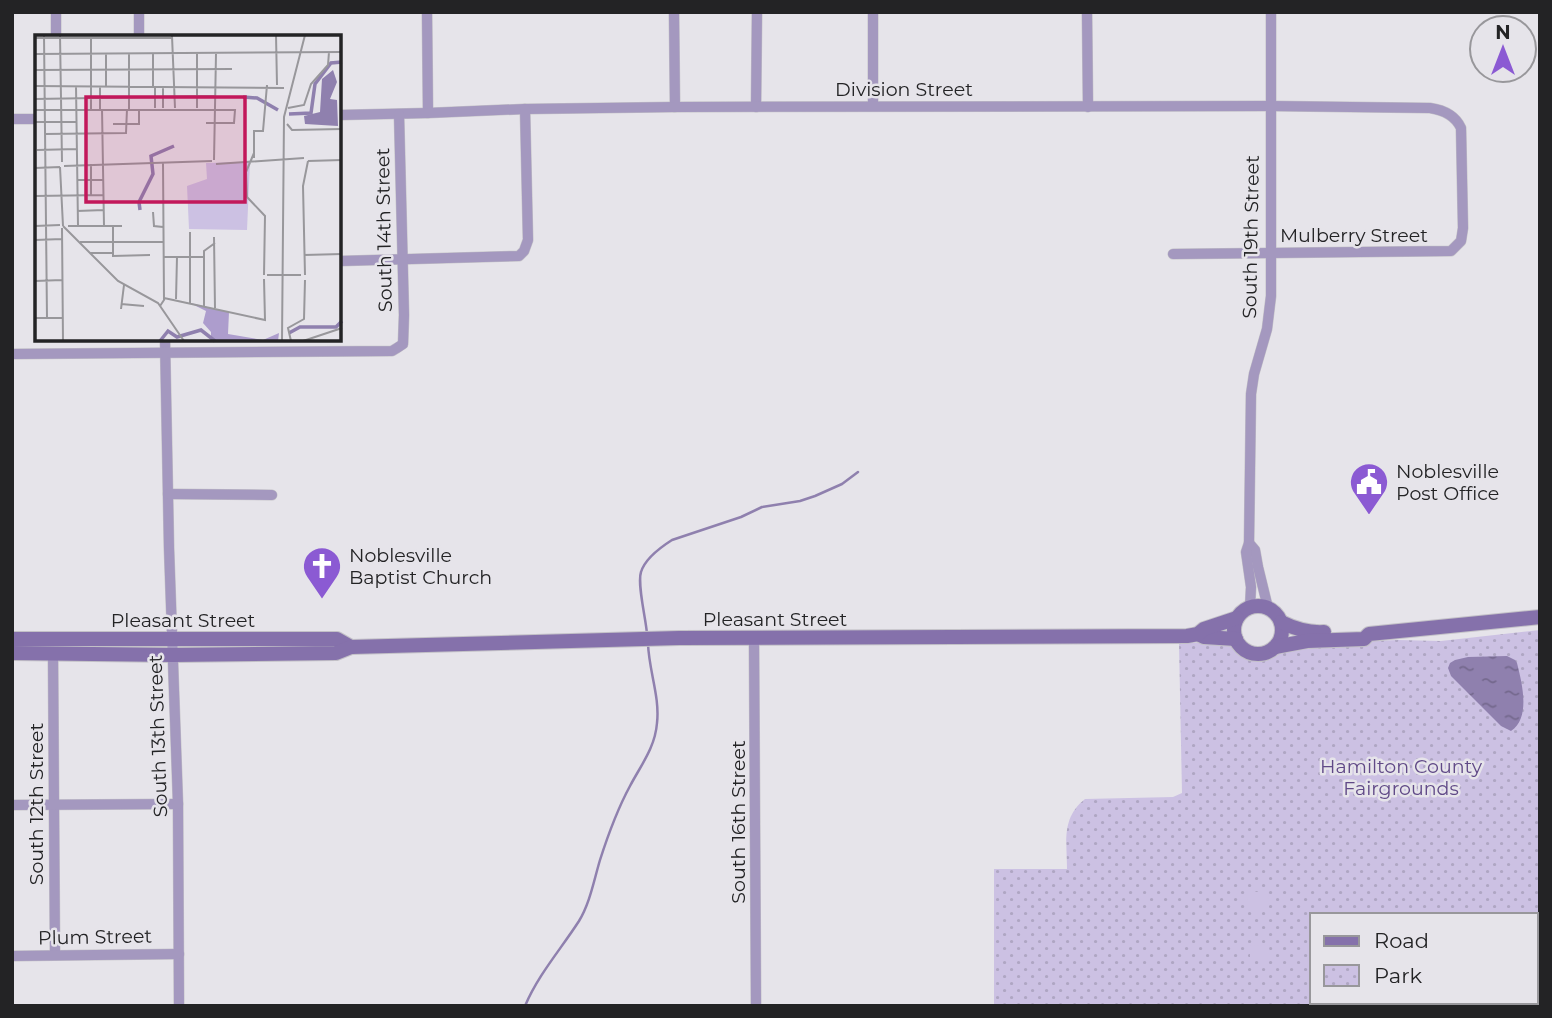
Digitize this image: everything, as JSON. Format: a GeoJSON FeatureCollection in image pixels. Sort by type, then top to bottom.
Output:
{"type":"FeatureCollection","features":[{"type":"Feature","properties":{"kind":"street"},"geometry":{"type":"LineString","coordinates":[[56,12],[56,35]]}},
{"type":"Feature","properties":{"kind":"street"},"geometry":{"type":"LineString","coordinates":[[139,12],[139,35]]}},
{"type":"Feature","properties":{"kind":"street"},"geometry":{"type":"LineString","coordinates":[[427,12],[428,113]]}},
{"type":"Feature","properties":{"kind":"street"},"geometry":{"type":"LineString","coordinates":[[674,12],[675,107]]}},
{"type":"Feature","properties":{"kind":"street"},"geometry":{"type":"LineString","coordinates":[[756,107],[757,12]]}},
{"type":"Feature","properties":{"kind":"street"},"geometry":{"type":"LineString","coordinates":[[873,12],[873,106]]}},
{"type":"Feature","properties":{"kind":"street"},"geometry":{"type":"LineString","coordinates":[[1087,12],[1088,107]]}},
{"type":"Feature","properties":{"kind":"street","name":"South 19th Street"},"geometry":{"type":"LineString","coordinates":[[1250,607],[1251,587],[1246,552],[1249,543],[1251,394],[1269,317],[1270,12]]}},
{"type":"Feature","properties":{"kind":"street","name":"Division Street"},"geometry":{"type":"LineString","coordinates":[[341,115],[675,107],[1270,106],[1437,109],[1452,116],[1461,128],[1463,228],[1461,241],[1451,251]]}},
{"type":"Feature","properties":{"kind":"street"},"geometry":{"type":"LineString","coordinates":[[341,261],[515,257],[522,254],[528,240],[525,109]]}},
{"type":"Feature","properties":{"kind":"street","name":"South 14th Street"},"geometry":{"type":"LineString","coordinates":[[165,352],[391,351],[401,346],[404,315],[399,114]]}},
{"type":"Feature","properties":{"kind":"street"},"geometry":{"type":"LineString","coordinates":[[12,120],[35,119]]}},
{"type":"Feature","properties":{"kind":"street","name":"Mulberry Street"},"geometry":{"type":"LineString","coordinates":[[1174,254],[1451,251]]}},
{"type":"Feature","properties":{"kind":"street","name":"South 13th Street"},"geometry":{"type":"LineString","coordinates":[[164,341],[178,804],[179,1006]]}},
{"type":"Feature","properties":{"kind":"street"},"geometry":{"type":"LineString","coordinates":[[12,354],[165,352]]}},
{"type":"Feature","properties":{"kind":"street"},"geometry":{"type":"LineString","coordinates":[[168,494],[271,495]]}},
{"type":"Feature","properties":{"kind":"street","name":"South 19th Street"},"geometry":{"type":"LineString","coordinates":[[1249,543],[1255,550],[1269,608]]}},
{"type":"Feature","properties":{"kind":"street"},"geometry":{"type":"LineString","coordinates":[[1275,647],[1282,634],[1281,622],[1275,612],[1256,606],[1243,611],[1237,618],[1234,632],[1236,639],[1246,651],[1261,654],[1275,647],[1307,641],[1364,639],[1369,634],[1540,617]]}},
{"type":"Feature","properties":{"kind":"street","name":"Pleasant Street"},"geometry":{"type":"LineString","coordinates":[[1198,634],[1204,628],[1237,618]]}},
{"type":"Feature","properties":{"kind":"street"},"geometry":{"type":"LineString","coordinates":[[1281,622],[1303,631],[1364,629],[1369,634]]}},
{"type":"Feature","properties":{"kind":"street","name":"Pleasant Street"},"geometry":{"type":"LineString","coordinates":[[12,653],[336,653],[351,647],[754,638],[1198,634],[1236,639]]}},
{"type":"Feature","properties":{"kind":"street","name":"South 16th Street"},"geometry":{"type":"LineString","coordinates":[[754,638],[756,1006]]}},
{"type":"Feature","properties":{"kind":"street","name":"Pleasant Street"},"geometry":{"type":"LineString","coordinates":[[12,639],[337,639],[351,647]]}},
{"type":"Feature","properties":{"kind":"street","name":"South 12th Street"},"geometry":{"type":"LineString","coordinates":[[53,653],[55,955]]}},
{"type":"Feature","properties":{"kind":"street"},"geometry":{"type":"LineString","coordinates":[[12,805],[178,804]]}},
{"type":"Feature","properties":{"kind":"street","name":"Plum Street"},"geometry":{"type":"LineString","coordinates":[[12,956],[178,954]]}},
{"type":"Feature","properties":{"kind":"green space","name":"Hamilton County Fairgrounds"},"geometry":{"type":"Polygon","coordinates":[[[1540,630],[1540,1006],[994,1006],[994,869],[1067,869],[1066,840],[1069,822],[1077,806],[1085,799],[1173,797],[1182,793],[1179,643],[1226,642],[1255,657],[1267,656],[1301,644],[1441,641],[1540,630]]]}},
{"type":"Feature","properties":{"kind":"green space"},"geometry":{"type":"Polygon","coordinates":[[[1248,892],[1268,892],[1269,912],[1248,912],[1248,892]]]}},
{"type":"Feature","properties":{"kind":"green space"},"geometry":{"type":"Polygon","coordinates":[[[1269,945],[1270,961],[1250,961],[1250,946],[1269,945]]]}},
{"type":"Feature","properties":{"kind":"water"},"geometry":{"type":"Polygon","coordinates":[[[1507,656],[1517,663],[1523,700],[1521,718],[1511,731],[1501,726],[1451,676],[1448,668],[1455,660],[1468,657],[1507,656]]]}},
{"type":"Feature","properties":{"kind":"waterway"},"geometry":{"type":"LineString","coordinates":[[647,634],[640,577],[643,567],[663,546],[672,540],[741,517],[762,507],[815,496],[842,484],[858,472]]}},
{"type":"Feature","properties":{"kind":"waterway"},"geometry":{"type":"LineString","coordinates":[[525,1006],[543,973],[583,914],[613,823],[647,756],[656,732],[657,703],[648,644]]}},
{"type":"Feature","properties":{"kind":"place","name":"Noblesville Post Office"},"geometry":{"type":"Point","coordinates":[1369,516]}},
{"type":"Feature","properties":{"kind":"place","name":"Noblesville Baptist Church"},"geometry":{"type":"Point","coordinates":[322,600]}}]}
